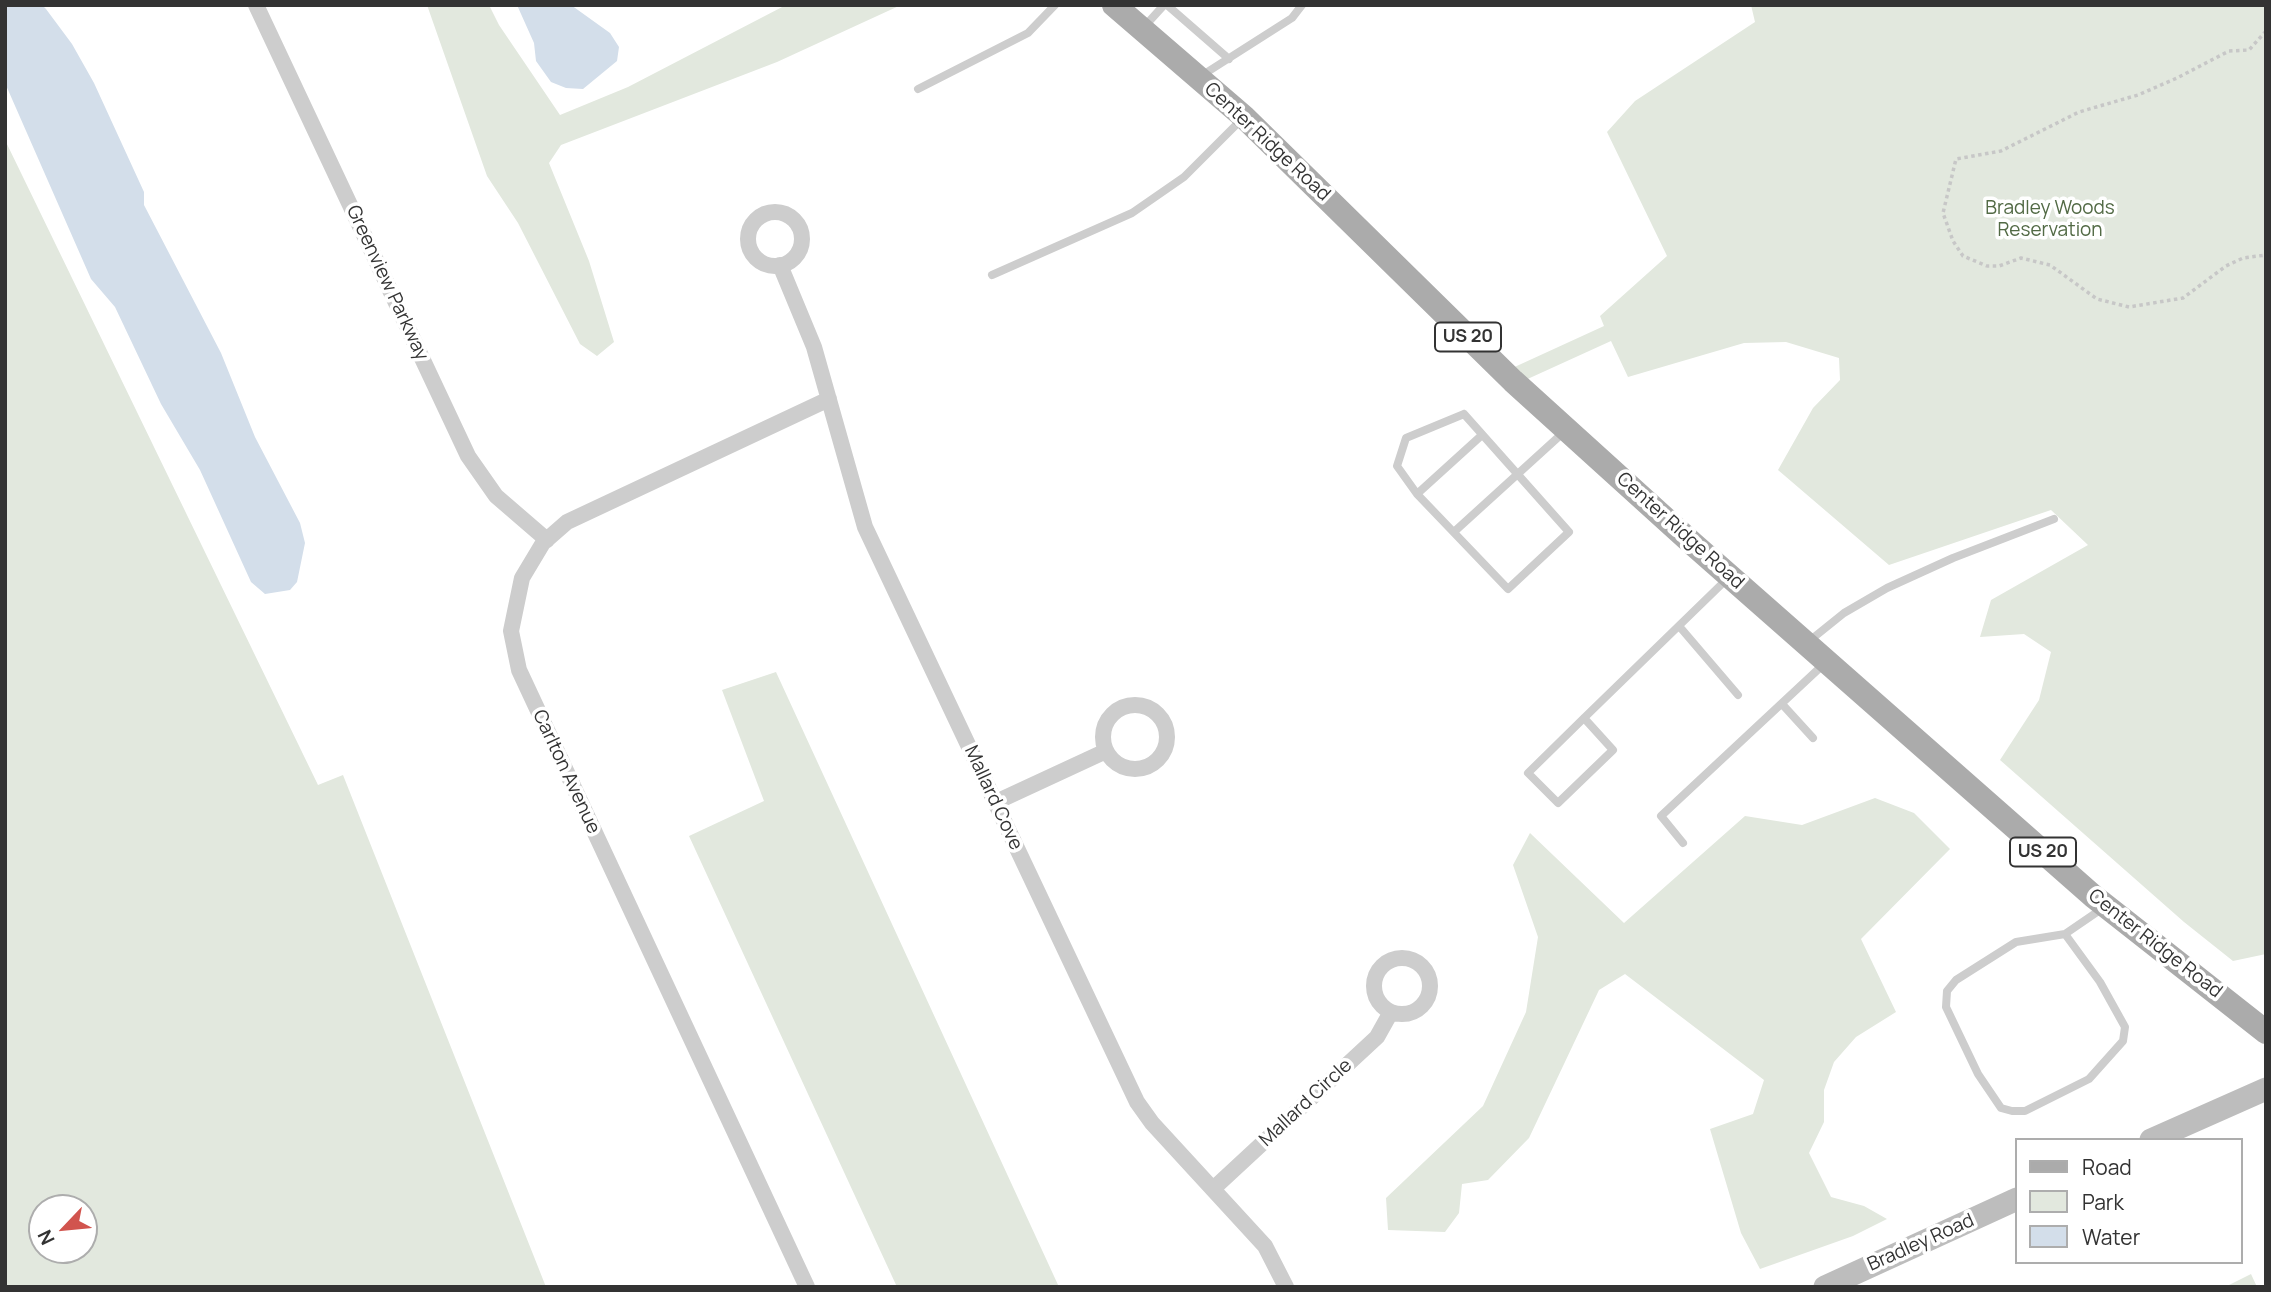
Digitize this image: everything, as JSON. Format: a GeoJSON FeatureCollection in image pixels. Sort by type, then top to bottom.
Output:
{"type":"FeatureCollection","features":[{"type":"Feature","properties":{"kind":"main road","name":"Center Ridge Road"},"geometry":{"type":"LineString","coordinates":[[1114,5],[1244,117],[1567,429],[1730,576],[2105,906],[2266,1032]]}},
{"type":"Feature","properties":{"kind":"street","name":"Greenview Parkway"},"geometry":{"type":"LineString","coordinates":[[256,5],[468,456],[496,496],[547,540]]}},
{"type":"Feature","properties":{"kind":"street","name":"Mallard Cove"},"geometry":{"type":"LineString","coordinates":[[780,265],[810,336],[865,527],[1137,1102],[1152,1123],[1265,1246],[1286,1287]]}},
{"type":"Feature","properties":{"kind":"street","name":"Carlton Avenue"},"geometry":{"type":"LineString","coordinates":[[807,1287],[515,659],[511,631],[517,591],[547,540],[567,522],[829,399]]}},
{"type":"Feature","properties":{"kind":"street"},"geometry":{"type":"LineString","coordinates":[[1134,705],[1144,706],[1161,719],[1166,728],[1165,749],[1151,765],[1131,769],[1121,766],[1106,751],[1103,730],[1114,712],[1134,705]]}},
{"type":"Feature","properties":{"kind":"street"},"geometry":{"type":"LineString","coordinates":[[996,802],[1106,751]]}},
{"type":"Feature","properties":{"kind":"street","name":"Mallard Circle"},"geometry":{"type":"LineString","coordinates":[[1213,1189],[1377,1037],[1391,1012]]}},
{"type":"Feature","properties":{"kind":"street"},"geometry":{"type":"LineString","coordinates":[[2155,1138],[2266,1088]]}},
{"type":"Feature","properties":{"kind":"street","name":"Bradley Road"},"geometry":{"type":"LineString","coordinates":[[1825,1287],[2016,1199]]}},
{"type":"Feature","properties":{"kind":"lane"},"geometry":{"type":"LineString","coordinates":[[918,89],[1028,33],[1055,5]]}},
{"type":"Feature","properties":{"kind":"lane"},"geometry":{"type":"LineString","coordinates":[[1142,29],[1165,5],[1229,58]]}},
{"type":"Feature","properties":{"kind":"lane"},"geometry":{"type":"LineString","coordinates":[[1199,78],[1292,18],[1302,5]]}},
{"type":"Feature","properties":{"kind":"lane"},"geometry":{"type":"LineString","coordinates":[[992,275],[1132,213],[1184,177],[1244,117]]}},
{"type":"Feature","properties":{"kind":"lane"},"geometry":{"type":"LineString","coordinates":[[1464,414],[1518,474],[1569,532],[1508,589],[1418,494],[1397,466],[1406,438],[1464,414]]}},
{"type":"Feature","properties":{"kind":"lane"},"geometry":{"type":"LineString","coordinates":[[1455,531],[1567,429]]}},
{"type":"Feature","properties":{"kind":"lane"},"geometry":{"type":"LineString","coordinates":[[1418,494],[1482,435]]}},
{"type":"Feature","properties":{"kind":"lane"},"geometry":{"type":"LineString","coordinates":[[1807,643],[1844,613],[1887,588],[1953,558],[2054,519]]}},
{"type":"Feature","properties":{"kind":"lane"},"geometry":{"type":"LineString","coordinates":[[1584,718],[1613,750],[1558,803],[1528,773],[1584,718],[1730,576]]}},
{"type":"Feature","properties":{"kind":"lane"},"geometry":{"type":"LineString","coordinates":[[1679,626],[1738,695]]}},
{"type":"Feature","properties":{"kind":"lane"},"geometry":{"type":"LineString","coordinates":[[1684,843],[1661,816],[1828,662]]}},
{"type":"Feature","properties":{"kind":"lane"},"geometry":{"type":"LineString","coordinates":[[1782,704],[1812,738]]}},
{"type":"Feature","properties":{"kind":"lane"},"geometry":{"type":"LineString","coordinates":[[2065,934],[2100,982],[2125,1027],[2123,1041],[2089,1079],[2025,1111],[2001,1108],[1978,1074],[1946,1007],[1947,991],[1956,980],[2016,942],[2065,934],[2105,906]]}},
{"type":"Feature","properties":{"kind":"path"},"geometry":{"type":"LineString","coordinates":[[2266,31],[2249,50],[2229,51],[2138,95],[2079,112],[2001,151],[1956,159],[1943,213],[1953,241],[1963,256],[1987,266],[1999,266],[2021,258],[2050,265],[2097,299],[2129,307],[2183,298],[2226,266],[2244,258],[2266,256]]}},
{"type":"Feature","properties":{"kind":"green space"},"geometry":{"type":"Polygon","coordinates":[[[427,5],[489,5],[499,25],[560,115],[628,87],[786,5],[901,5],[777,62],[561,145],[549,163],[589,261],[614,342],[597,356],[580,344],[518,223],[487,176],[427,5]]]}},
{"type":"Feature","properties":{"kind":"green space","name":"Bradley Woods Reservation"},"geometry":{"type":"Polygon","coordinates":[[[1751,5],[2266,5],[2266,954],[2233,961],[2184,922],[2000,760],[2039,700],[2051,652],[2024,634],[1980,637],[1991,600],[2088,545],[2051,510],[1889,565],[1778,470],[1813,408],[1840,380],[1839,358],[1786,342],[1744,343],[1628,377],[1611,341],[1521,382],[1508,370],[1604,326],[1600,316],[1667,256],[1607,132],[1635,101],[1755,22],[1751,5]]]}},
{"type":"Feature","properties":{"kind":"green space"},"geometry":{"type":"Polygon","coordinates":[[[5,140],[318,785],[343,775],[546,1287],[5,1287],[5,140]]]}},
{"type":"Feature","properties":{"kind":"green space"},"geometry":{"type":"Polygon","coordinates":[[[776,672],[1059,1287],[897,1287],[689,836],[764,801],[722,690],[776,672]]]}},
{"type":"Feature","properties":{"kind":"green space"},"geometry":{"type":"Polygon","coordinates":[[[1875,798],[1914,813],[1950,849],[1861,939],[1896,1012],[1856,1037],[1834,1062],[1824,1090],[1824,1122],[1809,1153],[1831,1197],[1864,1206],[1887,1219],[1853,1236],[1760,1269],[1741,1233],[1710,1129],[1753,1114],[1764,1080],[1625,974],[1599,990],[1529,1138],[1488,1180],[1462,1184],[1459,1213],[1445,1232],[1388,1230],[1386,1198],[1483,1106],[1526,1012],[1538,937],[1513,865],[1530,833],[1624,923],[1745,816],[1802,825],[1875,798]]]}},
{"type":"Feature","properties":{"kind":"green space"},"geometry":{"type":"Polygon","coordinates":[[[2251,1274],[2257,1287],[2225,1287],[2251,1274]]]}},
{"type":"Feature","properties":{"kind":"water"},"geometry":{"type":"Polygon","coordinates":[[[5,5],[42,5],[72,44],[94,83],[144,192],[144,205],[221,353],[255,437],[300,523],[305,543],[297,582],[290,590],[265,594],[251,582],[200,470],[161,404],[115,307],[91,279],[5,83],[5,5]]]}},
{"type":"Feature","properties":{"kind":"water"},"geometry":{"type":"Polygon","coordinates":[[[517,5],[571,5],[610,33],[619,47],[617,61],[583,89],[566,88],[551,82],[536,61],[534,43],[517,5]]]}}]}
